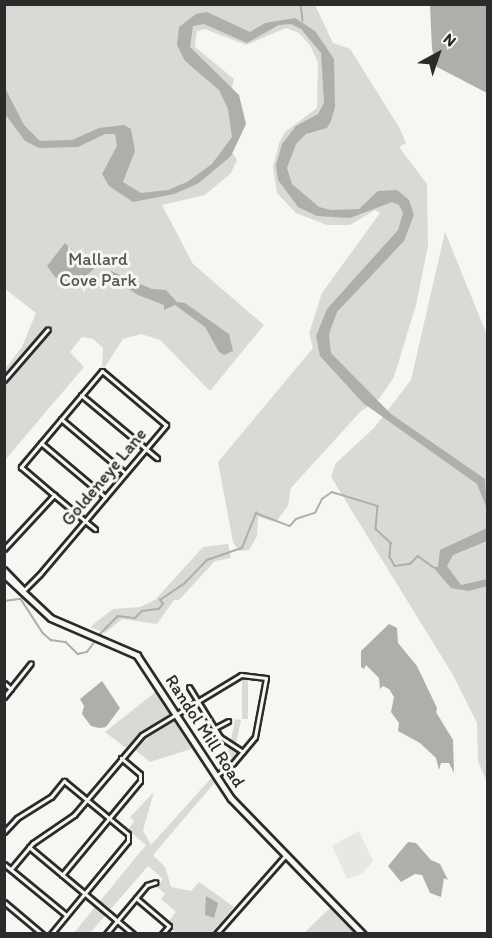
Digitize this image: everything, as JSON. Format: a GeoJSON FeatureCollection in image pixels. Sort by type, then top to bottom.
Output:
{"type":"FeatureCollection","features":[{"type":"Feature","properties":{"kind":"main road","name":"Randol Mill Road"},"geometry":{"type":"LineString","coordinates":[[4,574],[51,618],[88,636],[130,649],[142,659],[231,798],[363,933]]}},
{"type":"Feature","properties":{"kind":"street"},"geometry":{"type":"LineString","coordinates":[[4,380],[48,329]]}},
{"type":"Feature","properties":{"kind":"street","name":"Goldeneye Lane"},"geometry":{"type":"LineString","coordinates":[[25,592],[166,425],[102,371],[81,395]]}},
{"type":"Feature","properties":{"kind":"street"},"geometry":{"type":"LineString","coordinates":[[94,529],[21,466],[81,395],[157,458]]}},
{"type":"Feature","properties":{"kind":"street"},"geometry":{"type":"LineString","coordinates":[[61,418],[125,473]]}},
{"type":"Feature","properties":{"kind":"street"},"geometry":{"type":"LineString","coordinates":[[41,443],[105,497]]}},
{"type":"Feature","properties":{"kind":"street"},"geometry":{"type":"LineString","coordinates":[[4,549],[54,495]]}},
{"type":"Feature","properties":{"kind":"street","name":"Goldeneye Lane"},"geometry":{"type":"LineString","coordinates":[[57,542],[63,547]]}},
{"type":"Feature","properties":{"kind":"street","name":"Randol Mill Road"},"geometry":{"type":"LineString","coordinates":[[4,569],[25,592]]}},
{"type":"Feature","properties":{"kind":"street"},"geometry":{"type":"LineString","coordinates":[[35,570],[40,574]]}},
{"type":"Feature","properties":{"kind":"street"},"geometry":{"type":"LineString","coordinates":[[4,697],[31,663]]}},
{"type":"Feature","properties":{"kind":"street"},"geometry":{"type":"LineString","coordinates":[[11,869],[29,848],[65,823],[142,735],[241,675],[266,678],[257,734],[243,752],[216,776]]}},
{"type":"Feature","properties":{"kind":"street"},"geometry":{"type":"LineString","coordinates":[[4,683],[11,689]]}},
{"type":"Feature","properties":{"kind":"street"},"geometry":{"type":"LineString","coordinates":[[189,687],[222,740],[243,752]]}},
{"type":"Feature","properties":{"kind":"street"},"geometry":{"type":"LineString","coordinates":[[215,728],[228,721]]}},
{"type":"Feature","properties":{"kind":"street"},"geometry":{"type":"LineString","coordinates":[[62,875],[141,778],[121,758]]}},
{"type":"Feature","properties":{"kind":"street"},"geometry":{"type":"LineString","coordinates":[[4,832],[17,818],[44,802],[64,781],[128,834],[128,841],[51,933]]}},
{"type":"Feature","properties":{"kind":"street"},"geometry":{"type":"LineString","coordinates":[[29,848],[133,933]]}},
{"type":"Feature","properties":{"kind":"street"},"geometry":{"type":"LineString","coordinates":[[216,933],[286,855]]}},
{"type":"Feature","properties":{"kind":"street"},"geometry":{"type":"LineString","coordinates":[[4,864],[66,915]]}},
{"type":"Feature","properties":{"kind":"street"},"geometry":{"type":"LineString","coordinates":[[106,933],[147,885],[156,882]]}},
{"type":"Feature","properties":{"kind":"street"},"geometry":{"type":"LineString","coordinates":[[136,898],[169,926],[162,933]]}},
{"type":"Feature","properties":{"kind":"street"},"geometry":{"type":"LineString","coordinates":[[4,902],[42,933]]}},
{"type":"Feature","properties":{"kind":"shaded area"},"geometry":{"type":"Polygon","coordinates":[[[430,5],[487,5],[487,93],[437,67],[432,49],[430,5]]]}},
{"type":"Feature","properties":{"kind":"shaded area"},"geometry":{"type":"Polygon","coordinates":[[[207,12],[250,32],[265,23],[295,18],[315,31],[334,59],[335,107],[331,121],[327,128],[306,134],[296,144],[287,168],[292,184],[319,207],[331,210],[359,209],[378,191],[397,190],[409,200],[414,215],[404,241],[337,312],[329,334],[331,353],[391,414],[485,479],[487,509],[477,484],[363,403],[320,356],[316,336],[327,309],[398,230],[403,213],[399,205],[392,202],[350,218],[317,216],[298,207],[278,180],[276,165],[282,144],[296,126],[318,114],[324,103],[321,53],[301,29],[291,24],[279,25],[247,43],[204,24],[193,26],[190,47],[239,95],[246,124],[231,156],[199,183],[174,194],[133,202],[109,186],[102,174],[117,146],[115,134],[105,134],[78,147],[39,148],[25,141],[5,114],[5,88],[24,125],[40,141],[72,140],[99,128],[124,125],[131,129],[135,151],[123,182],[141,193],[168,190],[187,182],[212,164],[232,137],[228,109],[219,90],[185,61],[177,45],[179,27],[196,14],[207,12]]]}},
{"type":"Feature","properties":{"kind":"shaded area"},"geometry":{"type":"Polygon","coordinates":[[[65,243],[94,269],[74,286],[55,277],[47,266],[65,243]]]}},
{"type":"Feature","properties":{"kind":"shaded area"},"geometry":{"type":"Polygon","coordinates":[[[111,271],[152,289],[166,290],[177,302],[185,303],[229,334],[233,351],[224,355],[219,352],[205,327],[175,305],[164,310],[164,305],[138,295],[108,276],[111,271]]]}},
{"type":"Feature","properties":{"kind":"shaded area"},"geometry":{"type":"Polygon","coordinates":[[[487,528],[487,541],[453,555],[447,566],[461,585],[487,579],[487,586],[469,591],[451,588],[433,567],[438,567],[440,550],[487,528]]]}},
{"type":"Feature","properties":{"kind":"shaded area"},"geometry":{"type":"Polygon","coordinates":[[[389,624],[397,628],[398,643],[417,666],[437,708],[436,712],[453,740],[454,773],[449,763],[441,763],[439,770],[436,758],[420,743],[398,731],[399,723],[391,712],[394,697],[389,689],[383,686],[380,689],[379,678],[366,665],[364,669],[361,667],[361,651],[389,624]]]}},
{"type":"Feature","properties":{"kind":"shaded area"},"geometry":{"type":"Polygon","coordinates":[[[102,681],[120,708],[106,727],[99,728],[91,726],[82,714],[84,706],[80,699],[102,681]]]}},
{"type":"Feature","properties":{"kind":"shaded area"},"geometry":{"type":"Polygon","coordinates":[[[359,831],[373,861],[363,873],[347,879],[332,846],[359,831]]]}},
{"type":"Feature","properties":{"kind":"shaded area"},"geometry":{"type":"Polygon","coordinates":[[[408,842],[416,843],[431,860],[440,864],[448,880],[444,878],[441,897],[430,893],[422,875],[415,874],[401,882],[388,866],[408,842]]]}},
{"type":"Feature","properties":{"kind":"shaded area"},"geometry":{"type":"Polygon","coordinates":[[[206,896],[218,903],[214,918],[205,915],[206,896]]]}},
{"type":"Feature","properties":{"kind":"green space","name":"Mallard Cove Park"},"geometry":{"type":"Polygon","coordinates":[[[5,5],[315,5],[333,43],[350,49],[399,127],[406,143],[399,147],[427,184],[428,246],[416,305],[394,377],[379,399],[360,412],[291,488],[288,506],[276,522],[258,517],[257,536],[249,550],[239,551],[233,542],[218,462],[313,348],[309,333],[322,293],[380,213],[375,210],[350,225],[327,225],[296,213],[277,193],[273,167],[279,143],[285,132],[317,108],[318,63],[310,45],[299,33],[286,28],[246,45],[205,29],[197,31],[195,47],[234,79],[230,95],[235,133],[228,146],[237,160],[231,173],[205,195],[162,205],[193,264],[264,325],[210,391],[160,340],[141,334],[123,339],[105,367],[102,366],[103,348],[93,339],[82,337],[70,352],[84,367],[5,460],[5,369],[22,347],[36,313],[5,289],[5,5]]]}},
{"type":"Feature","properties":{"kind":"green space"},"geometry":{"type":"Polygon","coordinates":[[[445,232],[487,335],[487,782],[478,761],[477,723],[453,675],[331,477],[336,463],[374,428],[411,380],[445,232]]]}},
{"type":"Feature","properties":{"kind":"green space"},"geometry":{"type":"Polygon","coordinates":[[[228,544],[231,558],[215,561],[179,600],[174,600],[157,624],[122,619],[105,633],[90,627],[113,609],[140,607],[155,600],[203,547],[228,544]]]}},
{"type":"Feature","properties":{"kind":"green space"},"geometry":{"type":"Polygon","coordinates":[[[242,679],[248,679],[248,719],[242,719],[242,679]]]}},
{"type":"Feature","properties":{"kind":"green space"},"geometry":{"type":"Polygon","coordinates":[[[158,690],[194,748],[150,762],[129,745],[126,748],[105,732],[158,690]]]}},
{"type":"Feature","properties":{"kind":"green space"},"geometry":{"type":"Polygon","coordinates":[[[235,719],[241,720],[236,744],[231,741],[235,719]]]}},
{"type":"Feature","properties":{"kind":"green space"},"geometry":{"type":"Polygon","coordinates":[[[230,747],[239,753],[220,770],[218,766],[230,747]]]}},
{"type":"Feature","properties":{"kind":"green space"},"geometry":{"type":"Polygon","coordinates":[[[213,776],[217,780],[153,855],[165,867],[171,887],[191,891],[199,882],[234,907],[212,933],[176,933],[171,929],[169,921],[176,912],[161,899],[165,894],[157,887],[163,879],[148,866],[90,933],[73,934],[146,845],[128,830],[134,821],[130,817],[154,792],[143,830],[151,845],[213,776]]]}},
{"type":"Feature","properties":{"kind":"green space"},"geometry":{"type":"Polygon","coordinates":[[[331,907],[356,933],[304,933],[331,907]]]}},
{"type":"Feature","properties":{"kind":"waterway"},"geometry":{"type":"LineString","coordinates":[[301,4],[303,21]]}},
{"type":"Feature","properties":{"kind":"waterway"},"geometry":{"type":"LineString","coordinates":[[98,636],[118,616],[135,618],[142,611],[159,609],[163,604],[160,600],[185,583],[207,560],[242,548],[256,513],[290,526],[296,519],[315,513],[322,499],[332,492],[378,506],[376,529],[391,543],[390,557],[395,566],[410,564],[418,556],[433,567]]}},
{"type":"Feature","properties":{"kind":"waterway"},"geometry":{"type":"LineString","coordinates":[[4,601],[21,599],[43,633],[51,640],[66,642],[78,654],[87,652],[96,640]]}}]}
